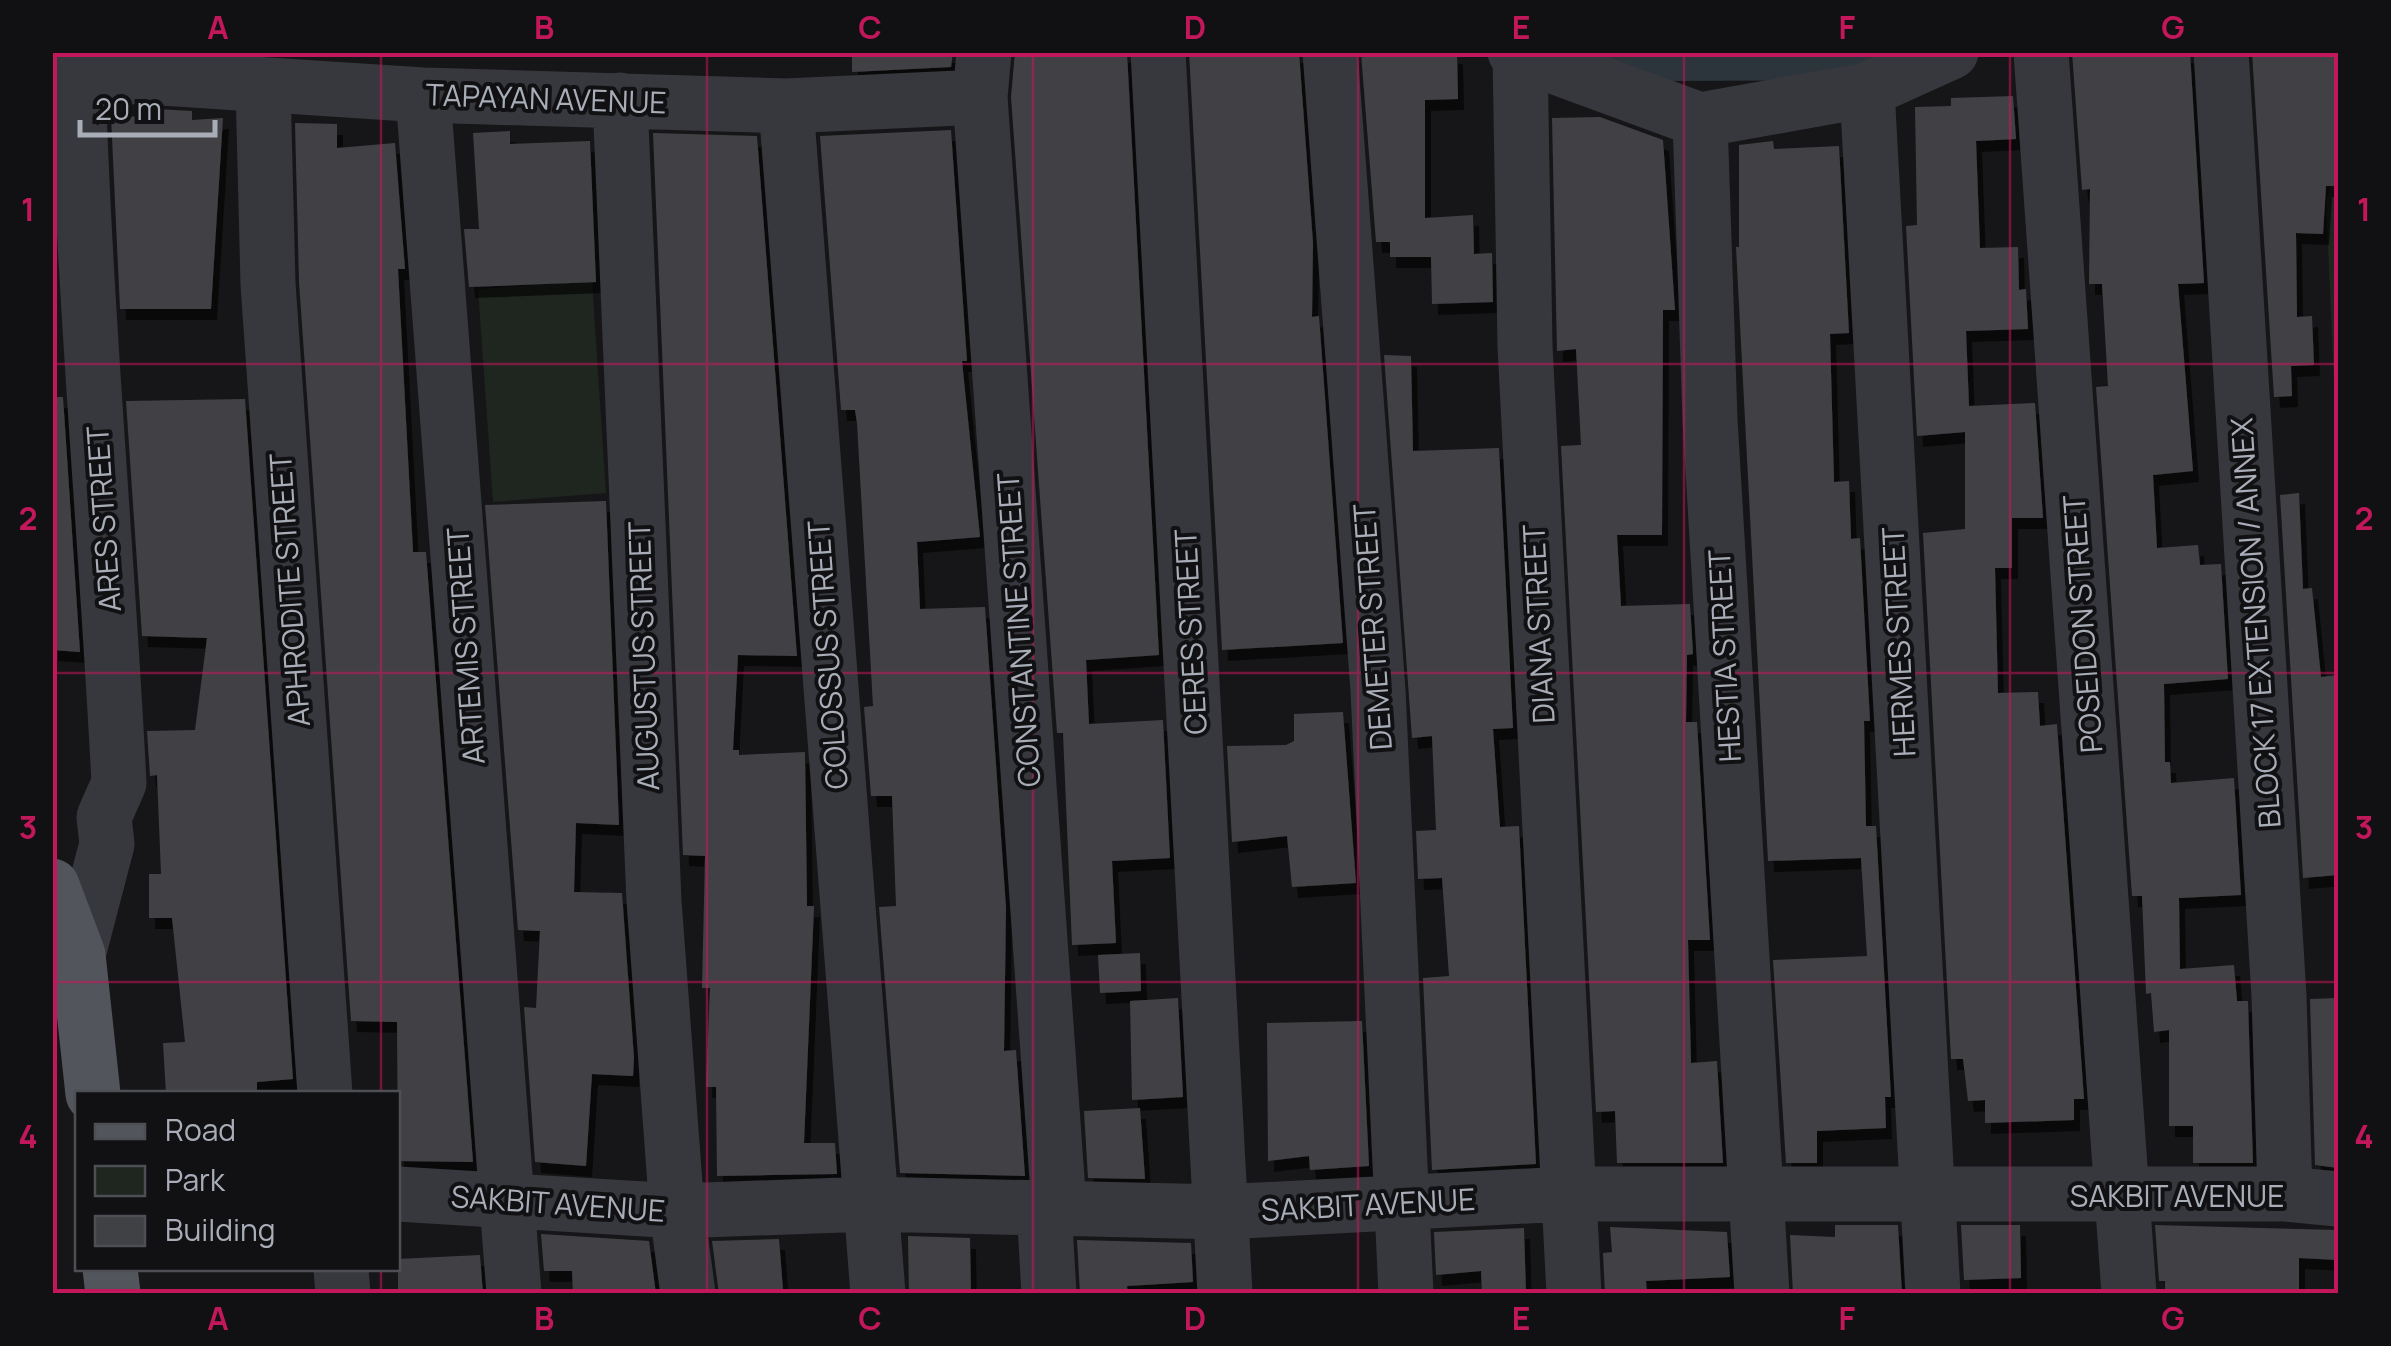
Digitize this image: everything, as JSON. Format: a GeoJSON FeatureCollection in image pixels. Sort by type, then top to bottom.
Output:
{"type":"FeatureCollection","features":[{"type":"Feature","properties":{"kind":"main road"},"geometry":{"type":"LineString","coordinates":[[52,886],[78,955],[93,1091]]}},
{"type":"Feature","properties":{"kind":"street","name":"CERES STREET"},"geometry":{"type":"LineString","coordinates":[[1158,52],[1226,1294]]}},
{"type":"Feature","properties":{"kind":"street","name":"DEMETER STREET"},"geometry":{"type":"LineString","coordinates":[[1330,52],[1378,690],[1406,1294]]}},
{"type":"Feature","properties":{"kind":"street"},"geometry":{"type":"LineString","coordinates":[[1518,53],[1700,120],[1867,90],[1951,52]]}},
{"type":"Feature","properties":{"kind":"street","name":"POSEIDON STREET"},"geometry":{"type":"LineString","coordinates":[[2041,52],[2128,1294]]}},
{"type":"Feature","properties":{"kind":"street","name":"BLOCK 17 EXTENSION / ANNEX"},"geometry":{"type":"LineString","coordinates":[[2221,52],[2279,996],[2285,1194]]}},
{"type":"Feature","properties":{"kind":"street","name":"DIANA STREET"},"geometry":{"type":"LineString","coordinates":[[1518,53],[1524,346],[1574,1294]]}},
{"type":"Feature","properties":{"kind":"street","name":"TAPAYAN AVENUE"},"geometry":{"type":"LineString","coordinates":[[65,76],[423,95],[786,106],[982,75]]}},
{"type":"Feature","properties":{"kind":"street","name":"CONSTANTINE STREET"},"geometry":{"type":"LineString","coordinates":[[982,75],[1051,1207],[1049,1294]]}},
{"type":"Feature","properties":{"kind":"street","name":"ARES STREET"},"geometry":{"type":"LineString","coordinates":[[65,76],[105,520],[119,783],[104,817],[107,844],[78,955]]}},
{"type":"Feature","properties":{"kind":"street","name":"APHRODITE STREET"},"geometry":{"type":"LineString","coordinates":[[263,86],[268,284],[325,1091]]}},
{"type":"Feature","properties":{"kind":"street","name":"HERMES STREET"},"geometry":{"type":"LineString","coordinates":[[1867,90],[1933,1294]]}},
{"type":"Feature","properties":{"kind":"street","name":"ARTEMIS STREET"},"geometry":{"type":"LineString","coordinates":[[423,95],[514,1294]]}},
{"type":"Feature","properties":{"kind":"street","name":"AUGUSTUS STREET"},"geometry":{"type":"LineString","coordinates":[[620,100],[654,901],[688,1294]]}},
{"type":"Feature","properties":{"kind":"street","name":"COLOSSUS STREET"},"geometry":{"type":"LineString","coordinates":[[786,106],[878,1294]]}},
{"type":"Feature","properties":{"kind":"street","name":"HESTIA STREET"},"geometry":{"type":"LineString","coordinates":[[1700,120],[1710,420],[1762,1294]]}},
{"type":"Feature","properties":{"kind":"street","name":"SAKBIT AVENUE"},"geometry":{"type":"LineString","coordinates":[[400,1194],[678,1211],[869,1204],[1221,1212],[1566,1194],[1754,1192],[2285,1194],[2338,1198]]}},
{"type":"Feature","properties":{"kind":"green space"},"geometry":{"type":"Polygon","coordinates":[[[2338,166],[2338,473],[2326,201],[2338,166]]]}},
{"type":"Feature","properties":{"kind":"green space"},"geometry":{"type":"Polygon","coordinates":[[[592,281],[606,493],[493,502],[478,289],[592,281]]]}},
{"type":"Feature","properties":{"kind":"shaded area"},"geometry":{"type":"Polygon","coordinates":[[[1584,53],[1903,53],[1865,80],[1664,81],[1584,53]]]}},
{"type":"Feature","properties":{"kind":"building"},"geometry":{"type":"Polygon","coordinates":[[[852,52],[953,52],[951,67],[852,72],[852,52]]]}},
{"type":"Feature","properties":{"kind":"building"},"geometry":{"type":"Polygon","coordinates":[[[1015,52],[1127,52],[1159,655],[1086,660],[1089,724],[1163,720],[1170,858],[1112,861],[1116,943],[1072,945],[1063,733],[1057,733],[1011,97],[1015,52]]]}},
{"type":"Feature","properties":{"kind":"building"},"geometry":{"type":"Polygon","coordinates":[[[1189,52],[1299,52],[1313,243],[1312,317],[1319,316],[1343,643],[1222,650],[1189,52]]]}},
{"type":"Feature","properties":{"kind":"building"},"geometry":{"type":"Polygon","coordinates":[[[2072,52],[2190,52],[2204,283],[2178,284],[2193,471],[2153,475],[2157,548],[2198,545],[2200,565],[2221,564],[2228,679],[2164,684],[2165,762],[2170,762],[2171,783],[2234,778],[2241,895],[2179,898],[2180,969],[2234,965],[2237,1001],[2248,1001],[2253,1163],[2193,1163],[2193,1126],[2169,1126],[2169,1030],[2154,1032],[2151,993],[2146,994],[2142,896],[2132,896],[2096,387],[2108,386],[2102,284],[2089,284],[2090,189],[2082,190],[2072,52]]]}},
{"type":"Feature","properties":{"kind":"building"},"geometry":{"type":"Polygon","coordinates":[[[2252,52],[2338,52],[2338,186],[2326,186],[2323,234],[2296,233],[2297,317],[2312,316],[2314,365],[2291,366],[2292,396],[2274,397],[2252,52]]]}},
{"type":"Feature","properties":{"kind":"building"},"geometry":{"type":"Polygon","coordinates":[[[1361,53],[1457,53],[1458,99],[1425,100],[1425,218],[1473,215],[1474,254],[1492,253],[1493,302],[1432,304],[1431,257],[1390,257],[1390,242],[1376,242],[1361,53]]]}},
{"type":"Feature","properties":{"kind":"building"},"geometry":{"type":"Polygon","coordinates":[[[2013,96],[2016,139],[1976,141],[1980,248],[2018,247],[2019,290],[2026,289],[2028,329],[1966,331],[1969,406],[2035,403],[2043,518],[2012,518],[2012,568],[1995,568],[1998,693],[2038,692],[2040,726],[2057,724],[2084,1099],[2074,1099],[2074,1120],[1985,1123],[1985,1100],[1968,1101],[1963,1059],[1951,1059],[1923,533],[1965,529],[1965,432],[1917,436],[1906,226],[1917,225],[1915,107],[1951,106],[1951,98],[2013,96]]]}},
{"type":"Feature","properties":{"kind":"building"},"geometry":{"type":"Polygon","coordinates":[[[156,109],[192,111],[192,120],[223,118],[211,309],[120,309],[111,116],[156,117],[156,109]]]}},
{"type":"Feature","properties":{"kind":"building"},"geometry":{"type":"Polygon","coordinates":[[[1600,117],[1663,140],[1675,310],[1663,310],[1662,535],[1617,535],[1621,606],[1690,604],[1693,654],[1687,655],[1686,722],[1697,722],[1710,940],[1688,940],[1691,1063],[1717,1061],[1723,1163],[1617,1163],[1615,1111],[1596,1112],[1561,446],[1581,445],[1576,349],[1557,351],[1552,118],[1600,117]]]}},
{"type":"Feature","properties":{"kind":"building"},"geometry":{"type":"Polygon","coordinates":[[[295,123],[337,124],[337,148],[395,143],[405,269],[398,269],[413,552],[426,552],[473,1162],[400,1161],[397,1022],[351,1021],[299,282],[295,123]]]}},
{"type":"Feature","properties":{"kind":"building"},"geometry":{"type":"Polygon","coordinates":[[[951,130],[967,361],[962,361],[980,537],[917,542],[920,609],[985,607],[1006,908],[1004,1051],[1016,1050],[1025,1176],[900,1173],[879,907],[896,906],[892,796],[871,796],[864,707],[873,706],[857,423],[855,410],[841,410],[820,136],[951,130]]]}},
{"type":"Feature","properties":{"kind":"building"},"geometry":{"type":"Polygon","coordinates":[[[510,131],[510,144],[590,141],[596,282],[469,287],[464,229],[479,229],[473,133],[510,131]]]}},
{"type":"Feature","properties":{"kind":"building"},"geometry":{"type":"Polygon","coordinates":[[[653,133],[757,136],[797,656],[738,655],[733,750],[739,750],[739,755],[805,752],[807,906],[814,906],[804,1143],[835,1143],[837,1174],[717,1176],[716,1087],[706,1087],[710,988],[702,988],[705,856],[683,855],[653,133]]]}},
{"type":"Feature","properties":{"kind":"building"},"geometry":{"type":"Polygon","coordinates":[[[1773,141],[1774,149],[1839,146],[1849,333],[1830,334],[1834,482],[1849,481],[1851,539],[1860,538],[1870,721],[1864,721],[1866,826],[1876,826],[1891,1097],[1885,1097],[1886,1128],[1817,1131],[1817,1163],[1786,1163],[1773,960],[1867,956],[1861,858],[1768,861],[1736,247],[1739,145],[1773,141]]]}},
{"type":"Feature","properties":{"kind":"building"},"geometry":{"type":"Polygon","coordinates":[[[1384,355],[1411,356],[1413,451],[1499,448],[1513,728],[1493,729],[1500,827],[1519,826],[1536,1164],[1432,1170],[1423,978],[1449,976],[1442,878],[1418,879],[1416,831],[1436,830],[1432,736],[1412,738],[1384,355]]]}},
{"type":"Feature","properties":{"kind":"building"},"geometry":{"type":"Polygon","coordinates":[[[52,397],[63,397],[80,652],[52,650],[52,397]]]}},
{"type":"Feature","properties":{"kind":"building"},"geometry":{"type":"Polygon","coordinates":[[[245,399],[293,1079],[257,1082],[257,1091],[166,1091],[163,1043],[185,1042],[172,918],[149,918],[149,874],[161,874],[157,775],[150,776],[147,731],[195,730],[207,638],[142,636],[126,401],[245,399]]]}},
{"type":"Feature","properties":{"kind":"building"},"geometry":{"type":"Polygon","coordinates":[[[2299,493],[2303,589],[2312,588],[2321,677],[2338,675],[2338,875],[2303,878],[2280,495],[2299,493]]]}},
{"type":"Feature","properties":{"kind":"building"},"geometry":{"type":"Polygon","coordinates":[[[606,501],[619,825],[576,823],[574,892],[622,893],[634,1058],[633,1076],[592,1074],[586,1166],[535,1162],[524,1007],[536,1008],[540,931],[518,930],[485,505],[606,501]]]}},
{"type":"Feature","properties":{"kind":"building"},"geometry":{"type":"Polygon","coordinates":[[[1343,712],[1356,883],[1292,887],[1287,836],[1232,842],[1227,746],[1286,745],[1294,741],[1294,714],[1343,712]]]}},
{"type":"Feature","properties":{"kind":"building"},"geometry":{"type":"Polygon","coordinates":[[[1140,953],[1141,991],[1100,993],[1098,955],[1140,953]]]}},
{"type":"Feature","properties":{"kind":"building"},"geometry":{"type":"Polygon","coordinates":[[[1178,998],[1183,1097],[1132,1100],[1130,1001],[1178,998]]]}},
{"type":"Feature","properties":{"kind":"building"},"geometry":{"type":"Polygon","coordinates":[[[2338,998],[2338,1168],[2315,1165],[2310,999],[2338,998]]]}},
{"type":"Feature","properties":{"kind":"building"},"geometry":{"type":"Polygon","coordinates":[[[1362,1021],[1369,1166],[1310,1170],[1309,1156],[1268,1161],[1267,1023],[1362,1021]]]}},
{"type":"Feature","properties":{"kind":"building"},"geometry":{"type":"Polygon","coordinates":[[[1140,1108],[1145,1179],[1088,1178],[1084,1111],[1140,1108]]]}},
{"type":"Feature","properties":{"kind":"building"},"geometry":{"type":"Polygon","coordinates":[[[1835,1225],[1898,1225],[1902,1294],[1793,1294],[1790,1235],[1835,1237],[1835,1225]]]}},
{"type":"Feature","properties":{"kind":"building"},"geometry":{"type":"Polygon","coordinates":[[[1961,1225],[2020,1225],[2021,1278],[1964,1280],[1961,1225]]]}},
{"type":"Feature","properties":{"kind":"building"},"geometry":{"type":"Polygon","coordinates":[[[2155,1225],[2338,1230],[2338,1260],[2299,1258],[2299,1294],[2165,1294],[2165,1281],[2159,1281],[2155,1225]]]}},
{"type":"Feature","properties":{"kind":"building"},"geometry":{"type":"Polygon","coordinates":[[[1610,1227],[1727,1232],[1730,1277],[1646,1281],[1647,1294],[1605,1294],[1603,1253],[1612,1252],[1610,1227]]]}},
{"type":"Feature","properties":{"kind":"building"},"geometry":{"type":"Polygon","coordinates":[[[1524,1228],[1526,1294],[1482,1294],[1481,1271],[1436,1275],[1434,1232],[1524,1228]]]}},
{"type":"Feature","properties":{"kind":"building"},"geometry":{"type":"Polygon","coordinates":[[[541,1234],[649,1241],[656,1294],[573,1294],[572,1271],[544,1271],[541,1234]]]}},
{"type":"Feature","properties":{"kind":"building"},"geometry":{"type":"Polygon","coordinates":[[[908,1236],[970,1238],[971,1294],[909,1294],[908,1236]]]}},
{"type":"Feature","properties":{"kind":"building"},"geometry":{"type":"Polygon","coordinates":[[[779,1239],[783,1290],[719,1294],[712,1241],[779,1239]]]}},
{"type":"Feature","properties":{"kind":"building"},"geometry":{"type":"Polygon","coordinates":[[[1077,1240],[1191,1243],[1193,1282],[1127,1286],[1128,1294],[1080,1294],[1077,1240]]]}},
{"type":"Feature","properties":{"kind":"building"},"geometry":{"type":"Polygon","coordinates":[[[480,1255],[483,1294],[398,1294],[400,1259],[480,1255]]]}}]}
